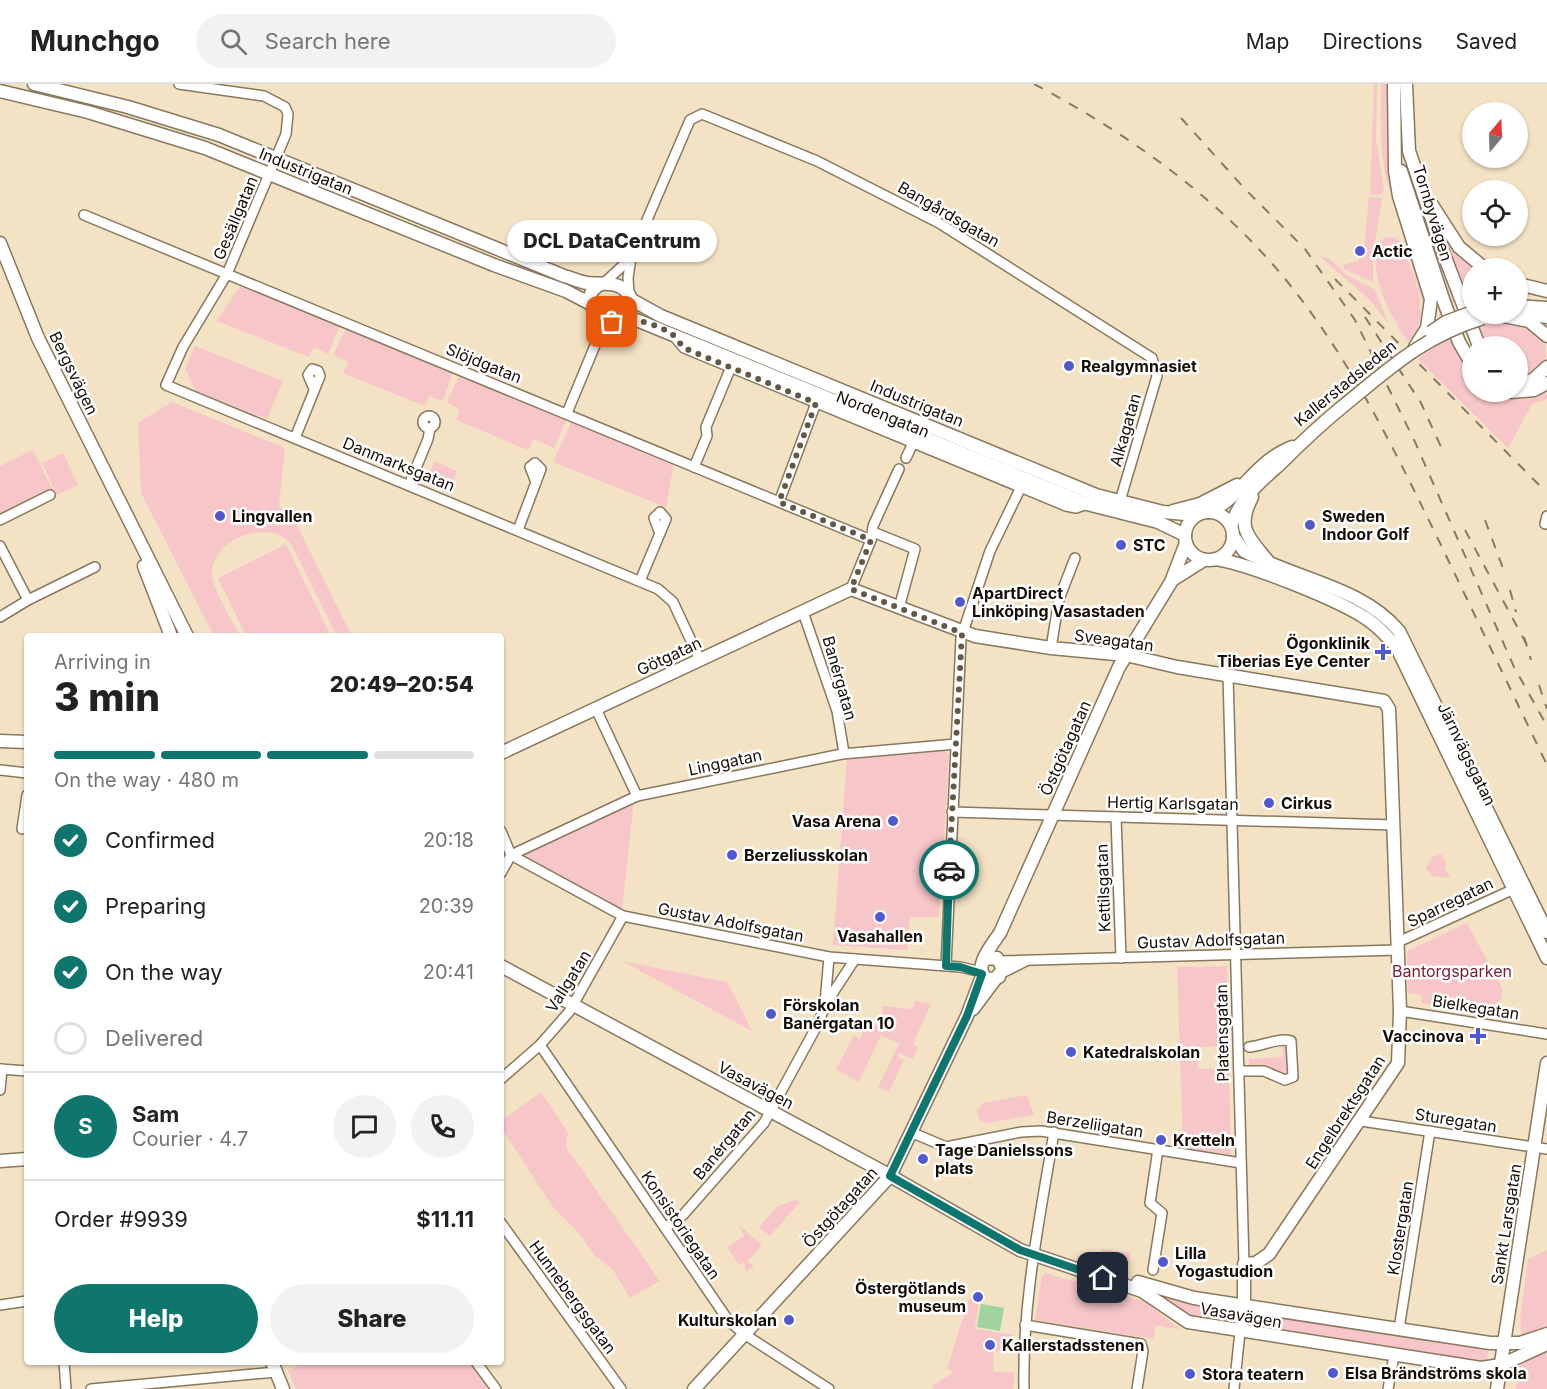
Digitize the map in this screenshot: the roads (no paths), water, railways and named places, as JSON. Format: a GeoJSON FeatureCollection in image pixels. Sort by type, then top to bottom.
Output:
{"type":"FeatureCollection","features":[{"type":"Feature","properties":{"kind":"main road","name":"Industrigatan"},"geometry":{"type":"LineString","coordinates":[[34,84],[153,114],[276,158],[564,276],[584,282],[602,283]]}},
{"type":"Feature","properties":{"kind":"main road","name":"Tornbyvägen"},"geometry":{"type":"LineString","coordinates":[[1394,84],[1395,171],[1399,196],[1431,299],[1430,318],[1419,342]]}},
{"type":"Feature","properties":{"kind":"main road","name":"Tornbyvägen"},"geometry":{"type":"LineString","coordinates":[[1406,84],[1407,132],[1416,174],[1475,336]]}},
{"type":"Feature","properties":{"kind":"main road","name":"Industrigatan"},"geometry":{"type":"LineString","coordinates":[[0,91],[166,135],[270,173],[494,265],[567,291],[594,307]]}},
{"type":"Feature","properties":{"kind":"main road","name":"Tornbyvägen"},"geometry":{"type":"LineString","coordinates":[[1394,133],[1402,172],[1444,302],[1462,347]]}},
{"type":"Feature","properties":{"kind":"main road","name":"Tornbyvägen"},"geometry":{"type":"LineString","coordinates":[[1416,174],[1450,235],[1471,258]]}},
{"type":"Feature","properties":{"kind":"main road","name":"Bergsvägen"},"geometry":{"type":"LineString","coordinates":[[0,243],[38,338],[185,633]]}},
{"type":"Feature","properties":{"kind":"main road"},"geometry":{"type":"LineString","coordinates":[[602,283],[618,285],[631,297],[630,312],[619,319],[594,307],[592,291],[602,283]]}},
{"type":"Feature","properties":{"kind":"main road"},"geometry":{"type":"LineString","coordinates":[[1528,286],[1547,291]]}},
{"type":"Feature","properties":{"kind":"main road","name":"Industrigatan"},"geometry":{"type":"LineString","coordinates":[[631,297],[661,316],[1096,495],[1163,512],[1196,515]]}},
{"type":"Feature","properties":{"kind":"main road"},"geometry":{"type":"LineString","coordinates":[[1528,307],[1547,308]]}},
{"type":"Feature","properties":{"kind":"main road"},"geometry":{"type":"LineString","coordinates":[[1528,314],[1547,317]]}},
{"type":"Feature","properties":{"kind":"main road","name":"Kallerstadsleden"},"geometry":{"type":"LineString","coordinates":[[1232,531],[1242,502],[1296,445],[1419,342],[1446,322],[1462,318]]}},
{"type":"Feature","properties":{"kind":"main road","name":"Industrigatan"},"geometry":{"type":"LineString","coordinates":[[619,319],[639,321],[673,334],[1087,504],[1158,522],[1185,539]]}},
{"type":"Feature","properties":{"kind":"main road"},"geometry":{"type":"LineString","coordinates":[[1528,321],[1547,336]]}},
{"type":"Feature","properties":{"kind":"main road"},"geometry":{"type":"LineString","coordinates":[[1528,381],[1533,380],[1547,367]]}},
{"type":"Feature","properties":{"kind":"main road"},"geometry":{"type":"LineString","coordinates":[[1528,391],[1547,383]]}},
{"type":"Feature","properties":{"kind":"main road","name":"Kallerstadsleden"},"geometry":{"type":"LineString","coordinates":[[1209,512],[1226,502],[1270,458],[1296,445]]}},
{"type":"Feature","properties":{"kind":"main road"},"geometry":{"type":"LineString","coordinates":[[1163,512],[1200,504],[1244,482]]}},
{"type":"Feature","properties":{"kind":"main road"},"geometry":{"type":"LineString","coordinates":[[1258,484],[1248,503],[1244,527],[1250,541],[1268,561]]}},
{"type":"Feature","properties":{"kind":"main road"},"geometry":{"type":"LineString","coordinates":[[1232,531],[1230,548],[1210,560],[1191,552],[1185,539],[1189,522],[1196,515],[1209,512],[1225,517],[1232,531],[1240,548],[1268,561]]}},
{"type":"Feature","properties":{"kind":"main road","name":"Bergsvägen"},"geometry":{"type":"LineString","coordinates":[[125,514],[170,633]]}},
{"type":"Feature","properties":{"kind":"main road","name":"Östgötagatan"},"geometry":{"type":"LineString","coordinates":[[694,1389],[890,1176],[913,1133],[967,1016],[983,967],[1126,655],[1171,582],[1185,539]]}},
{"type":"Feature","properties":{"kind":"main road","name":"Järnvägsgatan"},"geometry":{"type":"LineString","coordinates":[[1210,560],[1240,565],[1366,618],[1398,648],[1547,958]]}},
{"type":"Feature","properties":{"kind":"main road","name":"Östgötagatan"},"geometry":{"type":"LineString","coordinates":[[1171,582],[1210,560]]}},
{"type":"Feature","properties":{"kind":"main road","name":"Järnvägsgatan"},"geometry":{"type":"LineString","coordinates":[[1268,561],[1371,606],[1399,632],[1547,932]]}},
{"type":"Feature","properties":{"kind":"main road","name":"Sveagatan"},"geometry":{"type":"LineString","coordinates":[[851,589],[962,633],[1051,648],[1126,655],[1228,675],[1379,699]]}},
{"type":"Feature","properties":{"kind":"main road","name":"Götgatan"},"geometry":{"type":"LineString","coordinates":[[504,752],[851,589]]}},
{"type":"Feature","properties":{"kind":"main road","name":"Engelbrektsgatan"},"geometry":{"type":"LineString","coordinates":[[1244,1264],[1256,1263],[1268,1256],[1398,1063],[1400,1011],[1389,709],[1386,703],[1379,699]]}},
{"type":"Feature","properties":{"kind":"main road"},"geometry":{"type":"LineString","coordinates":[[0,741],[24,742]]}},
{"type":"Feature","properties":{"kind":"main road","name":"Östgötagatan"},"geometry":{"type":"LineString","coordinates":[[967,1016],[1000,968],[1000,933]]}},
{"type":"Feature","properties":{"kind":"main road"},"geometry":{"type":"LineString","coordinates":[[992,957],[1000,968],[990,979],[983,967],[992,957]]}},
{"type":"Feature","properties":{"kind":"main road","name":"Vasavägen"},"geometry":{"type":"LineString","coordinates":[[504,968],[995,1233],[1035,1252],[1142,1291],[1188,1322],[1240,1332],[1481,1368],[1501,1365]]}},
{"type":"Feature","properties":{"kind":"main road","name":"Sankt Larsgatan"},"geometry":{"type":"LineString","coordinates":[[1497,1389],[1541,1148],[1547,1051]]}},
{"type":"Feature","properties":{"kind":"main road"},"geometry":{"type":"LineString","coordinates":[[0,1161],[24,1159]]}},
{"type":"Feature","properties":{"kind":"main road","name":"Vasavägen"},"geometry":{"type":"LineString","coordinates":[[1035,1252],[1173,1293],[1244,1306],[1504,1344],[1533,1340],[1547,1334]]}},
{"type":"Feature","properties":{"kind":"main road","name":"Platensgatan"},"geometry":{"type":"LineString","coordinates":[[1240,1332],[1244,1306],[1244,1264]]}},
{"type":"Feature","properties":{"kind":"main road"},"geometry":{"type":"LineString","coordinates":[[1501,1365],[1547,1344]]}},
{"type":"Feature","properties":{"kind":"main road"},"geometry":{"type":"LineString","coordinates":[[274,1367],[283,1389]]}},
{"type":"Feature","properties":{"kind":"street","name":"Gesällgatan"},"geometry":{"type":"LineString","coordinates":[[179,84],[264,96],[281,104],[287,110],[287,128],[227,274]]}},
{"type":"Feature","properties":{"kind":"street","name":"Bangårdsgatan"},"geometry":{"type":"LineString","coordinates":[[632,257],[687,125],[695,116],[710,116],[817,161],[939,223],[1152,358],[1156,366]]}},
{"type":"Feature","properties":{"kind":"street","name":"Slöjdgatan"},"geometry":{"type":"LineString","coordinates":[[84,215],[779,502],[915,549],[899,608]]}},
{"type":"Feature","properties":{"kind":"street"},"geometry":{"type":"LineString","coordinates":[[602,283],[621,270],[632,257]]}},
{"type":"Feature","properties":{"kind":"street"},"geometry":{"type":"LineString","coordinates":[[631,297],[628,278],[632,257]]}},
{"type":"Feature","properties":{"kind":"street","name":"Danmarksgatan"},"geometry":{"type":"LineString","coordinates":[[227,274],[183,347],[166,385],[518,530],[670,597],[700,660]]}},
{"type":"Feature","properties":{"kind":"street"},"geometry":{"type":"LineString","coordinates":[[567,413],[601,331],[600,318],[594,307]]}},
{"type":"Feature","properties":{"kind":"street"},"geometry":{"type":"LineString","coordinates":[[601,331],[619,319]]}},
{"type":"Feature","properties":{"kind":"street","name":"Nordengatan"},"geometry":{"type":"LineString","coordinates":[[673,334],[684,348],[1071,508],[1087,504]]}},
{"type":"Feature","properties":{"kind":"street","name":"Alkagatan"},"geometry":{"type":"LineString","coordinates":[[1120,501],[1156,376],[1156,366]]}},
{"type":"Feature","properties":{"kind":"street"},"geometry":{"type":"LineString","coordinates":[[694,467],[706,436],[706,428],[731,367]]}},
{"type":"Feature","properties":{"kind":"street"},"geometry":{"type":"LineString","coordinates":[[295,438],[314,389]]}},
{"type":"Feature","properties":{"kind":"street"},"geometry":{"type":"LineString","coordinates":[[779,502],[816,403]]}},
{"type":"Feature","properties":{"kind":"street"},"geometry":{"type":"LineString","coordinates":[[409,485],[428,439],[429,428]]}},
{"type":"Feature","properties":{"kind":"street"},"geometry":{"type":"LineString","coordinates":[[906,458],[913,442]]}},
{"type":"Feature","properties":{"kind":"street"},"geometry":{"type":"LineString","coordinates":[[851,589],[892,481],[899,469]]}},
{"type":"Feature","properties":{"kind":"street"},"geometry":{"type":"LineString","coordinates":[[518,530],[536,482]]}},
{"type":"Feature","properties":{"kind":"street"},"geometry":{"type":"LineString","coordinates":[[946,966],[962,633],[990,551],[1021,487]]}},
{"type":"Feature","properties":{"kind":"street"},"geometry":{"type":"LineString","coordinates":[[0,520],[50,495]]}},
{"type":"Feature","properties":{"kind":"street"},"geometry":{"type":"LineString","coordinates":[[640,582],[660,534]]}},
{"type":"Feature","properties":{"kind":"street"},"geometry":{"type":"LineString","coordinates":[[0,546],[28,600]]}},
{"type":"Feature","properties":{"kind":"street"},"geometry":{"type":"LineString","coordinates":[[1051,648],[1059,598],[1075,558]]}},
{"type":"Feature","properties":{"kind":"street"},"geometry":{"type":"LineString","coordinates":[[0,617],[28,600],[95,567]]}},
{"type":"Feature","properties":{"kind":"street","name":"Banérgatan"},"geometry":{"type":"LineString","coordinates":[[803,612],[837,711],[844,753]]}},
{"type":"Feature","properties":{"kind":"street","name":"Platensgatan"},"geometry":{"type":"LineString","coordinates":[[1228,675],[1244,1264]]}},
{"type":"Feature","properties":{"kind":"street"},"geometry":{"type":"LineString","coordinates":[[596,709],[637,796]]}},
{"type":"Feature","properties":{"kind":"street","name":"Linggatan"},"geometry":{"type":"LineString","coordinates":[[511,855],[637,796],[844,753],[956,744]]}},
{"type":"Feature","properties":{"kind":"street"},"geometry":{"type":"LineString","coordinates":[[0,770],[24,773]]}},
{"type":"Feature","properties":{"kind":"street","name":"Hertig Karlsgatan"},"geometry":{"type":"LineString","coordinates":[[952,812],[1394,825]]}},
{"type":"Feature","properties":{"kind":"street"},"geometry":{"type":"LineString","coordinates":[[22,829],[24,815]]}},
{"type":"Feature","properties":{"kind":"street","name":"Kettilsgatan"},"geometry":{"type":"LineString","coordinates":[[1116,817],[1121,958]]}},
{"type":"Feature","properties":{"kind":"street"},"geometry":{"type":"LineString","coordinates":[[504,838],[511,855],[504,868]]}},
{"type":"Feature","properties":{"kind":"street","name":"Gustav Adolfsgatan"},"geometry":{"type":"LineString","coordinates":[[511,855],[623,916],[829,957],[983,967]]}},
{"type":"Feature","properties":{"kind":"street","name":"Sparregatan"},"geometry":{"type":"LineString","coordinates":[[1398,946],[1514,888]]}},
{"type":"Feature","properties":{"kind":"street","name":"Vallgatan"},"geometry":{"type":"LineString","coordinates":[[504,1076],[540,1045],[574,1005],[623,916]]}},
{"type":"Feature","properties":{"kind":"street","name":"Gustav Adolfsgatan"},"geometry":{"type":"LineString","coordinates":[[1000,968],[1026,961],[1398,946]]}},
{"type":"Feature","properties":{"kind":"street","name":"Banérgatan"},"geometry":{"type":"LineString","coordinates":[[825,1005],[829,957]]}},
{"type":"Feature","properties":{"kind":"street","name":"Banérgatan"},"geometry":{"type":"LineString","coordinates":[[665,1228],[682,1215],[764,1123],[819,1022],[825,1005],[855,959]]}},
{"type":"Feature","properties":{"kind":"street","name":"Bielkegatan"},"geometry":{"type":"LineString","coordinates":[[1400,1011],[1547,1034]]}},
{"type":"Feature","properties":{"kind":"street"},"geometry":{"type":"LineString","coordinates":[[1239,1071],[1264,1071],[1288,1081],[1293,1077],[1293,1046],[1289,1040],[1249,1047]]}},
{"type":"Feature","properties":{"kind":"street","name":"Konsistoriegatan"},"geometry":{"type":"LineString","coordinates":[[540,1045],[728,1320],[744,1334],[829,1389]]}},
{"type":"Feature","properties":{"kind":"street"},"geometry":{"type":"LineString","coordinates":[[0,1089],[1,1069],[24,1071]]}},
{"type":"Feature","properties":{"kind":"street","name":"Sturegatan"},"geometry":{"type":"LineString","coordinates":[[1361,1121],[1541,1148]]}},
{"type":"Feature","properties":{"kind":"street","name":"Berzeliigatan"},"geometry":{"type":"LineString","coordinates":[[913,1133],[946,1147],[1031,1130],[1054,1132],[1241,1162]]}},
{"type":"Feature","properties":{"kind":"street","name":"Klostergatan"},"geometry":{"type":"LineString","coordinates":[[1399,1329],[1430,1131]]}},
{"type":"Feature","properties":{"kind":"street"},"geometry":{"type":"LineString","coordinates":[[1024,1389],[1025,1325],[1054,1132]]}},
{"type":"Feature","properties":{"kind":"street"},"geometry":{"type":"LineString","coordinates":[[1154,1270],[1162,1213],[1150,1203],[1158,1149]]}},
{"type":"Feature","properties":{"kind":"street","name":"Hunnebergsgatan"},"geometry":{"type":"LineString","coordinates":[[504,1227],[621,1389]]}},
{"type":"Feature","properties":{"kind":"street"},"geometry":{"type":"LineString","coordinates":[[0,1305],[24,1301]]}},
{"type":"Feature","properties":{"kind":"street"},"geometry":{"type":"LineString","coordinates":[[1025,1325],[1138,1343],[1142,1347],[1137,1389]]}},
{"type":"Feature","properties":{"kind":"street","name":"Platensgatan"},"geometry":{"type":"LineString","coordinates":[[1234,1389],[1240,1332]]}},
{"type":"Feature","properties":{"kind":"street"},"geometry":{"type":"LineString","coordinates":[[1388,1389],[1394,1356]]}},
{"type":"Feature","properties":{"kind":"street"},"geometry":{"type":"LineString","coordinates":[[64,1365],[66,1389]]}},
{"type":"Feature","properties":{"kind":"street"},"geometry":{"type":"LineString","coordinates":[[478,1365],[496,1389]]}},
{"type":"Feature","properties":{"kind":"street"},"geometry":{"type":"LineString","coordinates":[[91,1389],[274,1367]]}},
{"type":"Feature","properties":{"kind":"railway"},"geometry":{"type":"LineString","coordinates":[[1034,84],[1137,146],[1201,195],[1260,250],[1309,310],[1351,373],[1388,439],[1547,765]]}},
{"type":"Feature","properties":{"kind":"railway"},"geometry":{"type":"LineString","coordinates":[[1181,118],[1245,189],[1305,249],[1355,320],[1415,442],[1514,667],[1547,726]]}},
{"type":"Feature","properties":{"kind":"railway"},"geometry":{"type":"LineString","coordinates":[[1335,279],[1545,491]]}},
{"type":"Feature","properties":{"kind":"railway"},"geometry":{"type":"LineString","coordinates":[[1365,317],[1421,403],[1442,449]]}},
{"type":"Feature","properties":{"kind":"railway"},"geometry":{"type":"LineString","coordinates":[[1485,520],[1504,571]]}},
{"type":"Feature","properties":{"kind":"railway"},"geometry":{"type":"LineString","coordinates":[[1465,530],[1527,645]]}},
{"type":"Feature","properties":{"kind":"railway"},"geometry":{"type":"LineString","coordinates":[[1510,590],[1516,612]]}},
{"type":"Feature","properties":{"kind":"railway"},"geometry":{"type":"LineString","coordinates":[[1524,637],[1531,660]]}},
{"type":"Feature","properties":{"kind":"railway"},"geometry":{"type":"LineString","coordinates":[[1539,685],[1547,709]]}},
{"type":"Feature","properties":{"kind":"place","name":"Actic"},"geometry":{"type":"Point","coordinates":[1360,251]}},
{"type":"Feature","properties":{"kind":"place","name":"DCL DataCentrum"},"geometry":{"type":"Point","coordinates":[612,322]}},
{"type":"Feature","properties":{"kind":"place","name":"Realgymnasiet"},"geometry":{"type":"Point","coordinates":[1069,366]}},
{"type":"Feature","properties":{"kind":"place","name":"Lingvallen"},"geometry":{"type":"Point","coordinates":[220,516]}},
{"type":"Feature","properties":{"kind":"place","name":"Sweden Indoor Golf"},"geometry":{"type":"Point","coordinates":[1310,525]}},
{"type":"Feature","properties":{"kind":"place","name":"STC"},"geometry":{"type":"Point","coordinates":[1121,545]}},
{"type":"Feature","properties":{"kind":"place","name":"ApartDirect Linköping Vasastaden"},"geometry":{"type":"Point","coordinates":[960,602]}},
{"type":"Feature","properties":{"kind":"place","name":"Ögonklinik Tiberias Eye Center"},"geometry":{"type":"Point","coordinates":[1383,652]}},
{"type":"Feature","properties":{"kind":"place","name":"Cirkus"},"geometry":{"type":"Point","coordinates":[1269,803]}},
{"type":"Feature","properties":{"kind":"place","name":"Vasa Arena"},"geometry":{"type":"Point","coordinates":[893,821]}},
{"type":"Feature","properties":{"kind":"place","name":"Berzeliusskolan"},"geometry":{"type":"Point","coordinates":[732,855]}},
{"type":"Feature","properties":{"kind":"place","name":"Vasahallen"},"geometry":{"type":"Point","coordinates":[880,917]}},
{"type":"Feature","properties":{"kind":"place","name":"Förskolan Banérgatan 10"},"geometry":{"type":"Point","coordinates":[771,1014]}},
{"type":"Feature","properties":{"kind":"place","name":"Vaccinova"},"geometry":{"type":"Point","coordinates":[1478,1036]}},
{"type":"Feature","properties":{"kind":"place","name":"Katedralskolan"},"geometry":{"type":"Point","coordinates":[1071,1052]}},
{"type":"Feature","properties":{"kind":"place","name":"Kretteln"},"geometry":{"type":"Point","coordinates":[1161,1140]}},
{"type":"Feature","properties":{"kind":"place","name":"Tage Danielssons plats"},"geometry":{"type":"Point","coordinates":[923,1159]}},
{"type":"Feature","properties":{"kind":"place","name":"Lilla Yogastudion"},"geometry":{"type":"Point","coordinates":[1163,1262]}},
{"type":"Feature","properties":{"kind":"place","name":"Östergötlands museum"},"geometry":{"type":"Point","coordinates":[978,1297]}},
{"type":"Feature","properties":{"kind":"place","name":"Kulturskolan"},"geometry":{"type":"Point","coordinates":[789,1320]}},
{"type":"Feature","properties":{"kind":"place","name":"Kallerstadsstenen"},"geometry":{"type":"Point","coordinates":[990,1345]}},
{"type":"Feature","properties":{"kind":"place","name":"Elsa Brändströms skola"},"geometry":{"type":"Point","coordinates":[1333,1373]}},
{"type":"Feature","properties":{"kind":"place","name":"Stora teatern"},"geometry":{"type":"Point","coordinates":[1190,1374]}},
{"type":"Feature","properties":{"kind":"park label","name":"Bantorgsparken"},"geometry":{"type":"Point","coordinates":[1452,971]}}]}
